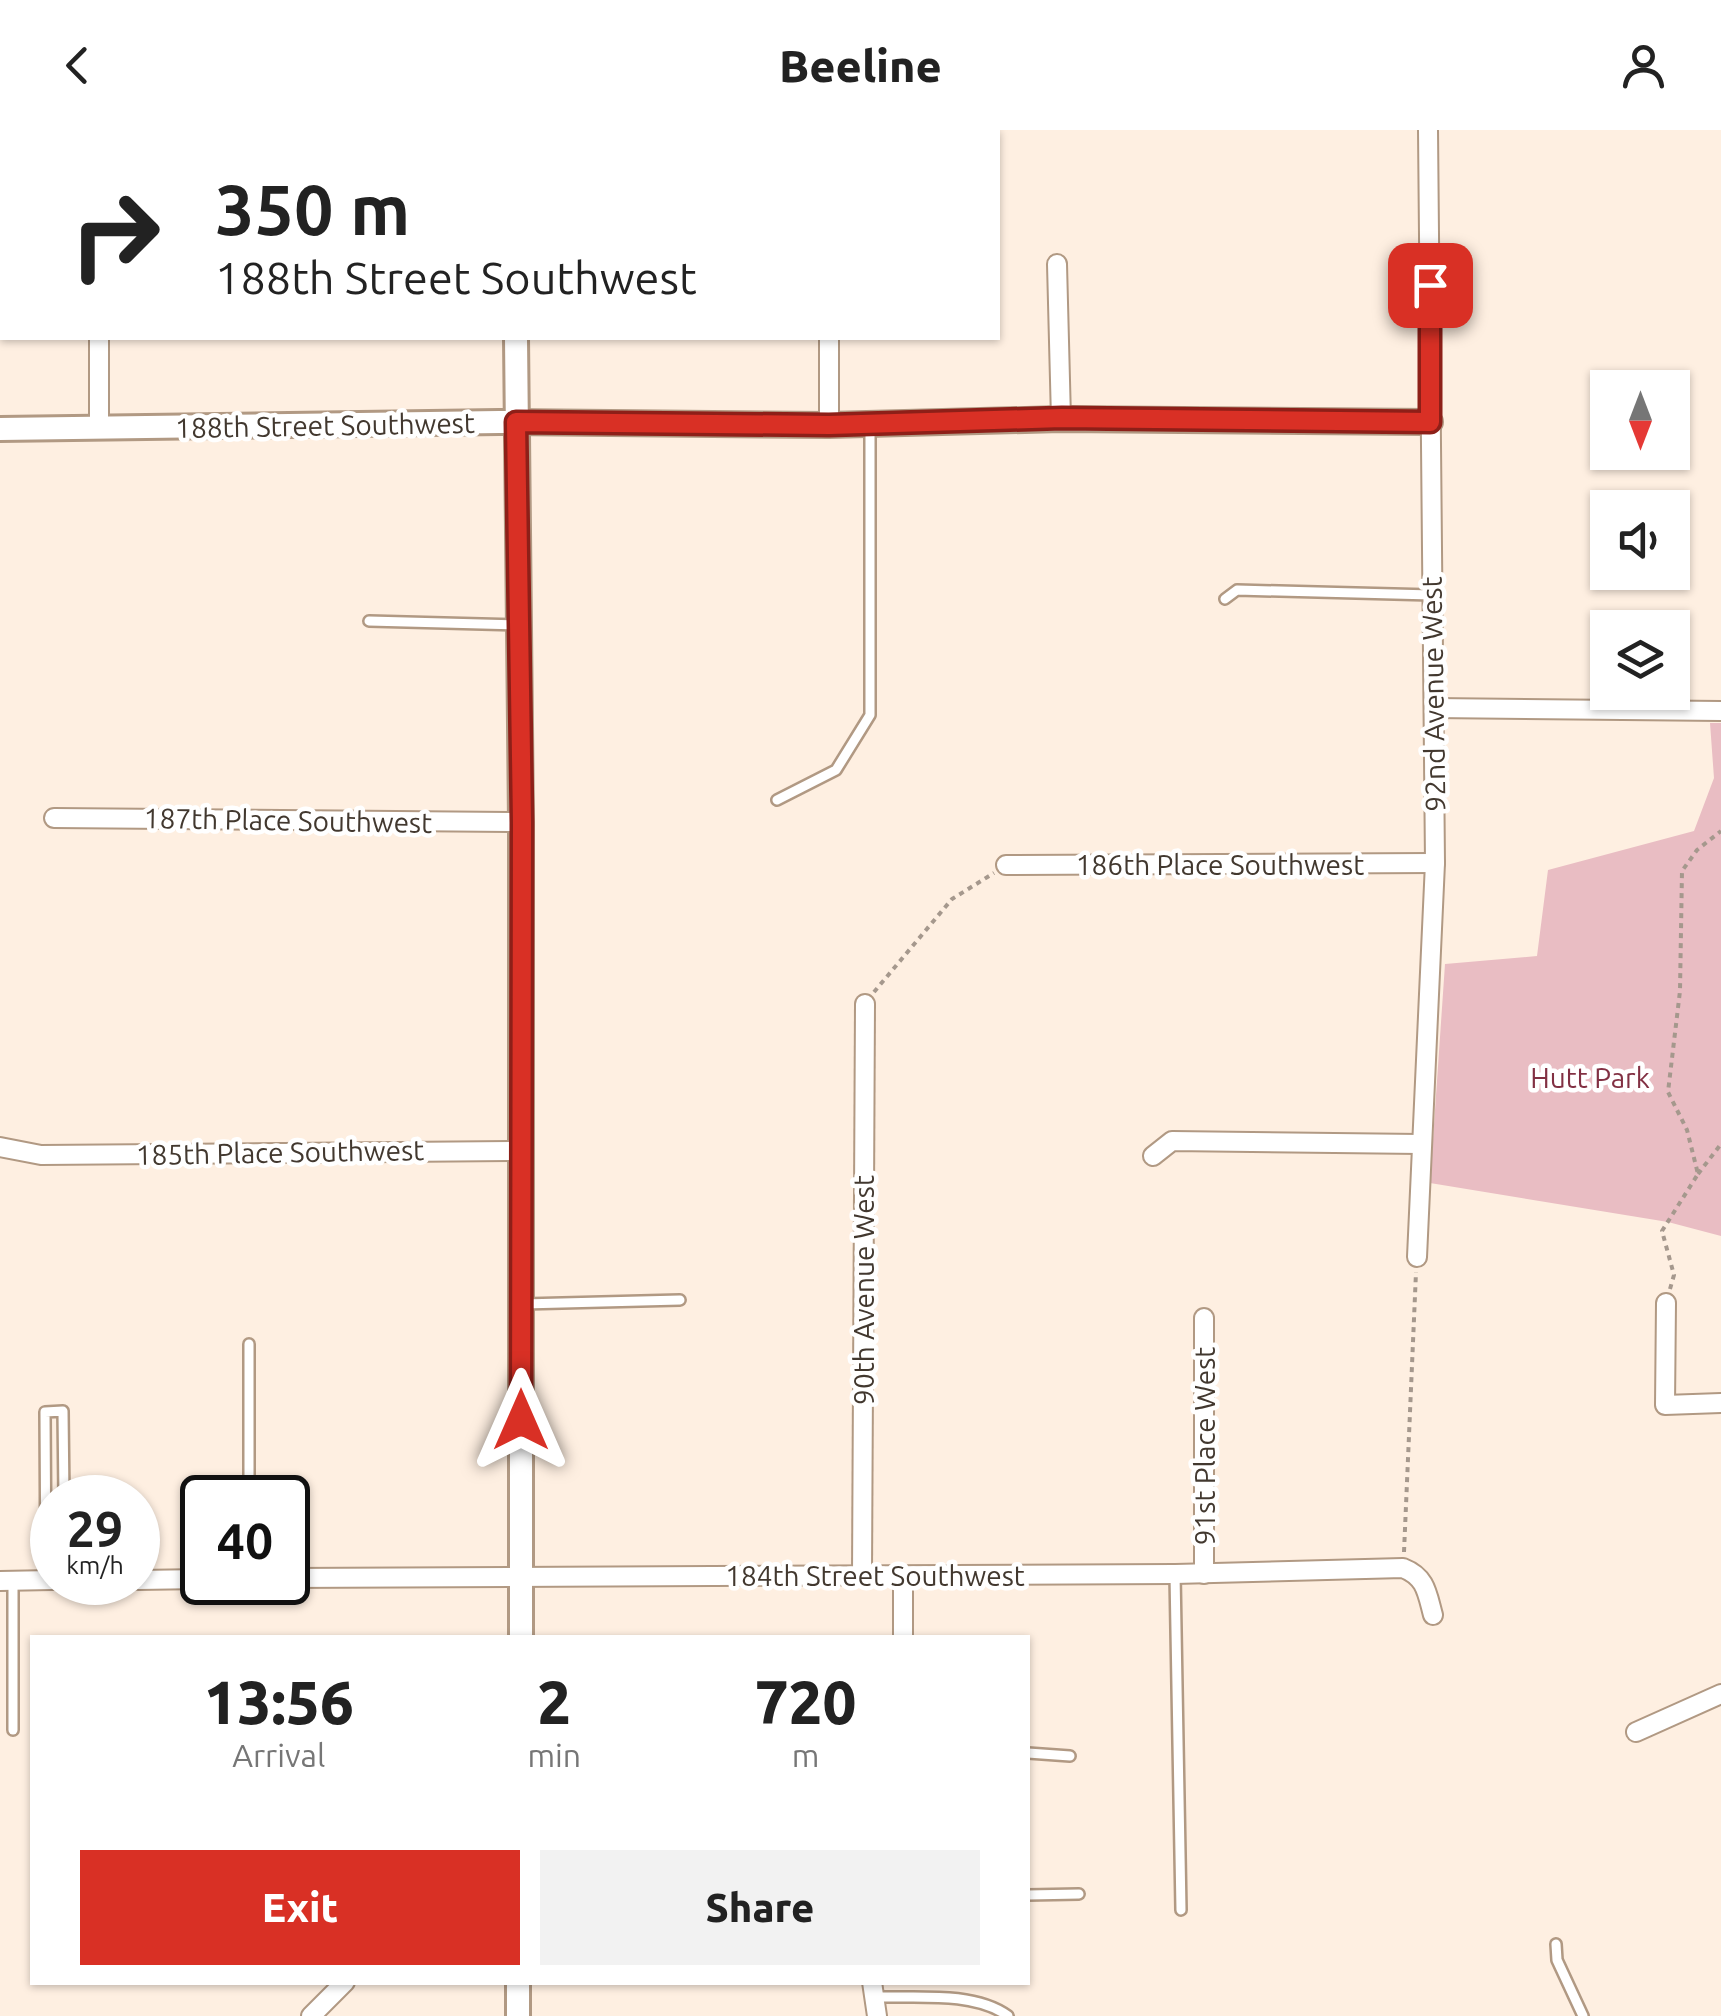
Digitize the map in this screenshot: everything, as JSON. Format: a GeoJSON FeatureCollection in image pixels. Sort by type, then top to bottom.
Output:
{"type":"FeatureCollection","features":[{"type":"Feature","properties":{"kind":"street","name":"92nd Avenue West"},"geometry":{"type":"LineString","coordinates":[[1417,1257],[1435,863],[1428,130]]}},
{"type":"Feature","properties":{"kind":"street"},"geometry":{"type":"LineString","coordinates":[[1057,264],[1062,418]]}},
{"type":"Feature","properties":{"kind":"street"},"geometry":{"type":"LineString","coordinates":[[99,340],[99,429]]}},
{"type":"Feature","properties":{"kind":"street"},"geometry":{"type":"LineString","coordinates":[[516,340],[522,822],[522,1635]]}},
{"type":"Feature","properties":{"kind":"street"},"geometry":{"type":"LineString","coordinates":[[829,340],[829,425]]}},
{"type":"Feature","properties":{"kind":"street","name":"188th Street Southwest"},"geometry":{"type":"LineString","coordinates":[[0,429],[516,422],[829,425],[1062,418],[1430,422]]}},
{"type":"Feature","properties":{"kind":"street"},"geometry":{"type":"LineString","coordinates":[[1434,708],[1721,711]]}},
{"type":"Feature","properties":{"kind":"street","name":"187th Place Southwest"},"geometry":{"type":"LineString","coordinates":[[54,818],[522,822]]}},
{"type":"Feature","properties":{"kind":"street","name":"186th Place Southwest"},"geometry":{"type":"LineString","coordinates":[[1006,866],[1435,863]]}},
{"type":"Feature","properties":{"kind":"street","name":"90th Avenue West"},"geometry":{"type":"LineString","coordinates":[[862,1576],[865,1004]]}},
{"type":"Feature","properties":{"kind":"street"},"geometry":{"type":"LineString","coordinates":[[1153,1156],[1172,1142],[1420,1144]]}},
{"type":"Feature","properties":{"kind":"street","name":"185th Place Southwest"},"geometry":{"type":"LineString","coordinates":[[0,1147],[41,1155],[520,1151]]}},
{"type":"Feature","properties":{"kind":"street"},"geometry":{"type":"LineString","coordinates":[[1666,1303],[1665,1405],[1721,1402]]}},
{"type":"Feature","properties":{"kind":"street","name":"91st Place West"},"geometry":{"type":"LineString","coordinates":[[1204,1318],[1204,1574]]}},
{"type":"Feature","properties":{"kind":"street"},"geometry":{"type":"LineString","coordinates":[[1404,1568],[1424,1582],[1433,1615]]}},
{"type":"Feature","properties":{"kind":"street","name":"184th Street Southwest"},"geometry":{"type":"LineString","coordinates":[[310,1578],[1204,1574],[1404,1568]]}},
{"type":"Feature","properties":{"kind":"street"},"geometry":{"type":"LineString","coordinates":[[903,1635],[904,1576]]}},
{"type":"Feature","properties":{"kind":"street"},"geometry":{"type":"LineString","coordinates":[[1636,1732],[1721,1694]]}},
{"type":"Feature","properties":{"kind":"street"},"geometry":{"type":"LineString","coordinates":[[310,2016],[342,1985]]}},
{"type":"Feature","properties":{"kind":"street"},"geometry":{"type":"LineString","coordinates":[[518,1985],[518,2016]]}},
{"type":"Feature","properties":{"kind":"lane"},"geometry":{"type":"LineString","coordinates":[[777,800],[836,770],[870,715],[870,424]]}},
{"type":"Feature","properties":{"kind":"lane"},"geometry":{"type":"LineString","coordinates":[[1226,599],[1238,590],[1432,595]]}},
{"type":"Feature","properties":{"kind":"lane"},"geometry":{"type":"LineString","coordinates":[[369,621],[519,625]]}},
{"type":"Feature","properties":{"kind":"lane"},"geometry":{"type":"LineString","coordinates":[[520,1304],[680,1300]]}},
{"type":"Feature","properties":{"kind":"lane"},"geometry":{"type":"LineString","coordinates":[[249,1344],[249,1475]]}},
{"type":"Feature","properties":{"kind":"lane"},"geometry":{"type":"LineString","coordinates":[[46,1475],[45,1412],[63,1410],[64,1475]]}},
{"type":"Feature","properties":{"kind":"lane"},"geometry":{"type":"LineString","coordinates":[[1176,1574],[1181,1910]]}},
{"type":"Feature","properties":{"kind":"lane"},"geometry":{"type":"LineString","coordinates":[[6,1581],[13,1730]]}},
{"type":"Feature","properties":{"kind":"lane"},"geometry":{"type":"LineString","coordinates":[[1030,1753],[1070,1756]]}},
{"type":"Feature","properties":{"kind":"lane"},"geometry":{"type":"LineString","coordinates":[[1030,1895],[1079,1894]]}},
{"type":"Feature","properties":{"kind":"lane"},"geometry":{"type":"LineString","coordinates":[[1556,1944],[1557,1960],[1583,2016]]}},
{"type":"Feature","properties":{"kind":"lane"},"geometry":{"type":"LineString","coordinates":[[874,1999],[947,1999],[994,2006],[1008,2016]]}},
{"type":"Feature","properties":{"kind":"path"},"geometry":{"type":"LineString","coordinates":[[1698,1174],[1687,1130],[1668,1092],[1680,992],[1682,871],[1697,850],[1721,830]]}},
{"type":"Feature","properties":{"kind":"path"},"geometry":{"type":"LineString","coordinates":[[865,1004],[952,899],[1006,866]]}},
{"type":"Feature","properties":{"kind":"path"},"geometry":{"type":"LineString","coordinates":[[1666,1303],[1674,1275],[1662,1231],[1721,1144]]}},
{"type":"Feature","properties":{"kind":"path"},"geometry":{"type":"LineString","coordinates":[[1404,1568],[1417,1257]]}},
{"type":"Feature","properties":{"kind":"green space","name":"Hutt Park"},"geometry":{"type":"Polygon","coordinates":[[[1710,723],[1721,723],[1721,1236],[1668,1222],[1430,1183],[1445,964],[1537,956],[1548,870],[1694,831],[1714,778],[1710,723]]]}},
{"type":"Feature","properties":{"kind":"route"},"geometry":{"type":"LineString","coordinates":[[521,1420],[522,822],[516,422],[829,425],[1062,418],[1430,422],[1430,285]]}}]}
